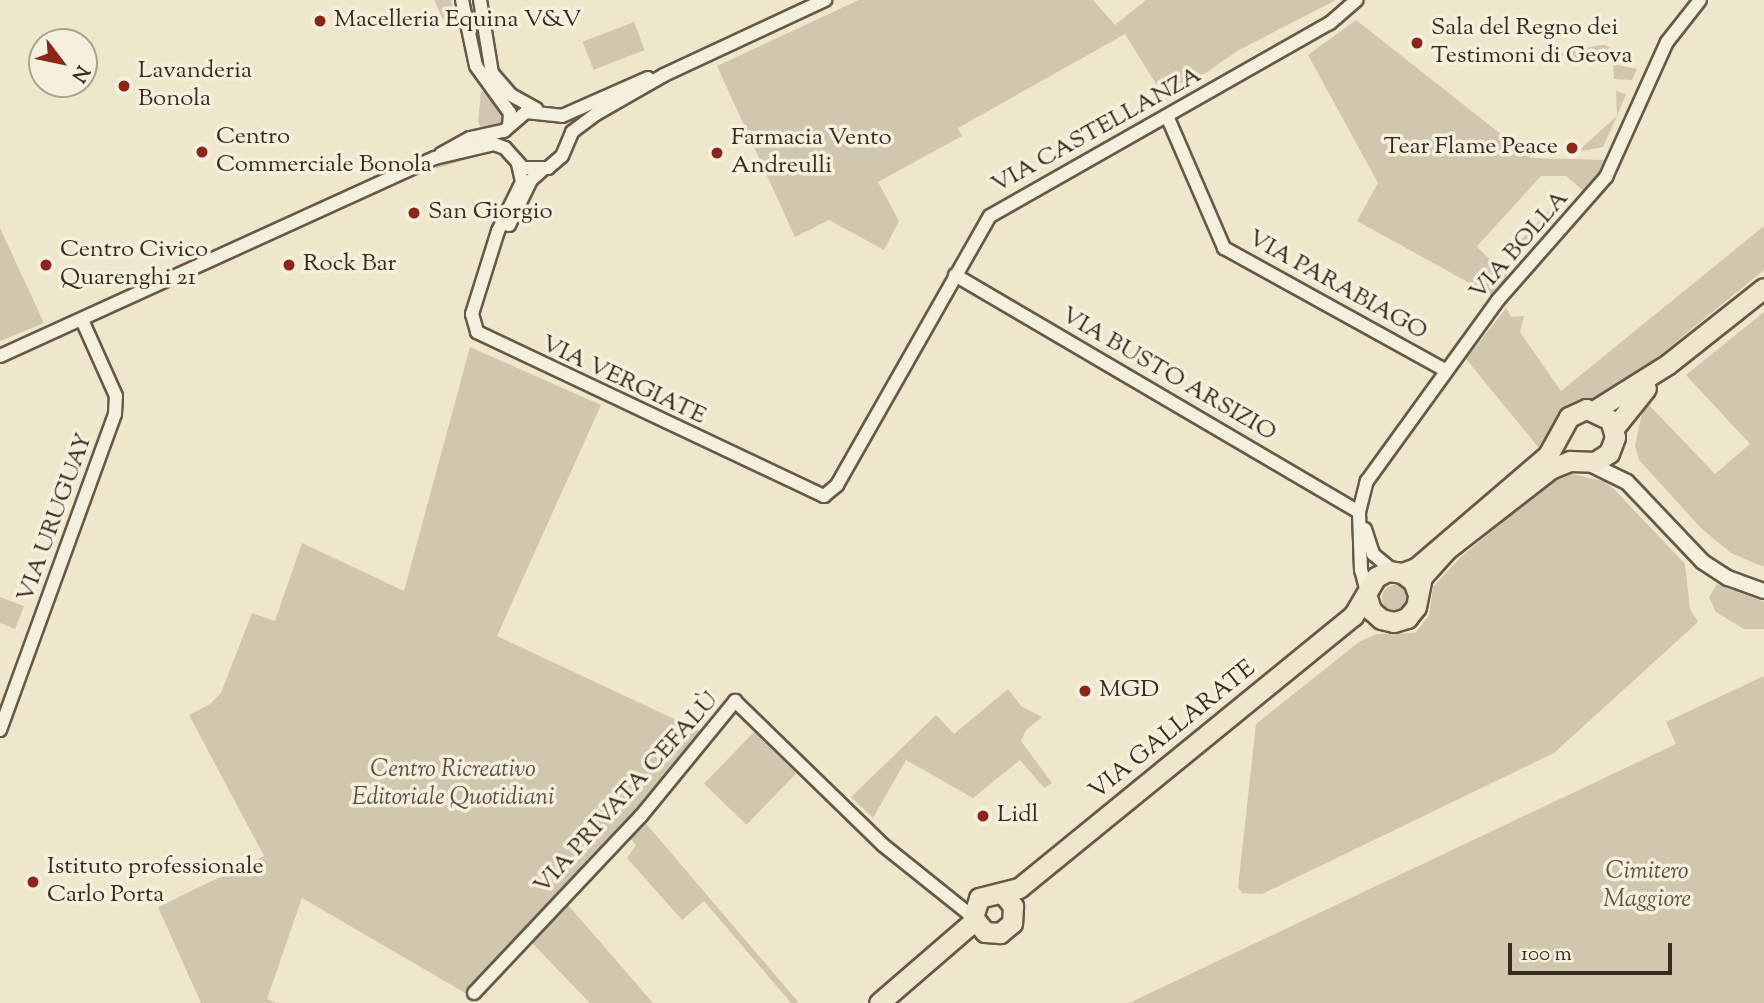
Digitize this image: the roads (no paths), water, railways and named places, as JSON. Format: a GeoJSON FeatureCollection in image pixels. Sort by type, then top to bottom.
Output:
{"type":"FeatureCollection","features":[{"type":"Feature","properties":{"kind":"main road","name":"VIA GALLARATE"},"geometry":{"type":"LineString","coordinates":[[1008,900],[1019,888],[1353,616],[1376,577],[1416,568],[1548,455],[1569,417],[1595,410],[1668,364],[1764,288]]}},
{"type":"Feature","properties":{"kind":"main road","name":"VIA GALLARATE"},"geometry":{"type":"LineString","coordinates":[[1008,900],[1346,633],[1381,619],[1394,622],[1407,618],[1416,607],[1423,577],[1446,550],[1544,472],[1603,458],[1614,435],[1668,364]]}},
{"type":"Feature","properties":{"kind":"main road"},"geometry":{"type":"LineString","coordinates":[[1595,410],[1614,435]]}},
{"type":"Feature","properties":{"kind":"main road"},"geometry":{"type":"LineString","coordinates":[[1562,434],[1566,450],[1582,461]]}},
{"type":"Feature","properties":{"kind":"main road"},"geometry":{"type":"LineString","coordinates":[[1398,572],[1413,581],[1418,594]]}},
{"type":"Feature","properties":{"kind":"main road"},"geometry":{"type":"LineString","coordinates":[[1367,594],[1371,610],[1381,619]]}},
{"type":"Feature","properties":{"kind":"main road","name":"VIA GALLARATE"},"geometry":{"type":"LineString","coordinates":[[893,1003],[977,922],[979,898],[990,892],[1008,900]]}},
{"type":"Feature","properties":{"kind":"main road","name":"VIA GALLARATE"},"geometry":{"type":"LineString","coordinates":[[977,922],[992,934],[1007,929],[1013,918],[1008,900]]}},
{"type":"Feature","properties":{"kind":"main road","name":"VIA GALLARATE"},"geometry":{"type":"LineString","coordinates":[[879,1003],[977,922]]}},
{"type":"Feature","properties":{"kind":"street"},"geometry":{"type":"LineString","coordinates":[[462,0],[476,66],[510,113],[506,137],[509,153]]}},
{"type":"Feature","properties":{"kind":"street"},"geometry":{"type":"LineString","coordinates":[[480,0],[492,74],[523,104],[553,115],[565,115],[638,81],[664,75]]}},
{"type":"Feature","properties":{"kind":"street"},"geometry":{"type":"LineString","coordinates":[[0,356],[435,158],[481,145],[500,145],[518,164],[543,170],[557,162],[585,121],[664,75],[825,0]]}},
{"type":"Feature","properties":{"kind":"street","name":"VIA CASTELLANZA"},"geometry":{"type":"LineString","coordinates":[[827,495],[837,485],[990,216],[1330,23],[1356,0]]}},
{"type":"Feature","properties":{"kind":"street","name":"VIA BOLLA"},"geometry":{"type":"LineString","coordinates":[[1367,594],[1361,570],[1359,512],[1364,489],[1377,464],[1498,300],[1606,177],[1667,42],[1700,0]]}},
{"type":"Feature","properties":{"kind":"street"},"geometry":{"type":"LineString","coordinates":[[435,158],[456,143],[503,131],[524,112],[540,110]]}},
{"type":"Feature","properties":{"kind":"street"},"geometry":{"type":"LineString","coordinates":[[553,115],[565,130],[566,146]]}},
{"type":"Feature","properties":{"kind":"street","name":"VIA PARABIAGO"},"geometry":{"type":"LineString","coordinates":[[1167,116],[1219,243],[1445,370]]}},
{"type":"Feature","properties":{"kind":"street","name":"VIA VERGIATE"},"geometry":{"type":"LineString","coordinates":[[518,164],[522,182],[491,255],[472,314],[473,326],[484,338],[814,493],[827,495]]}},
{"type":"Feature","properties":{"kind":"street","name":"VIA VERGIATE"},"geometry":{"type":"LineString","coordinates":[[491,255],[533,177],[543,170]]}},
{"type":"Feature","properties":{"kind":"street","name":"VIA BUSTO ARSIZIO"},"geometry":{"type":"LineString","coordinates":[[955,275],[1359,512]]}},
{"type":"Feature","properties":{"kind":"street","name":"VIA URUGUAY"},"geometry":{"type":"LineString","coordinates":[[0,730],[115,414],[114,391],[82,320]]}},
{"type":"Feature","properties":{"kind":"street"},"geometry":{"type":"LineString","coordinates":[[1614,435],[1620,465],[1640,495]]}},
{"type":"Feature","properties":{"kind":"street"},"geometry":{"type":"LineString","coordinates":[[1582,461],[1614,472],[1640,495],[1703,562],[1727,578],[1764,592]]}},
{"type":"Feature","properties":{"kind":"street"},"geometry":{"type":"LineString","coordinates":[[1359,512],[1373,554],[1398,572]]}},
{"type":"Feature","properties":{"kind":"street","name":"VIA PRIVATA CEFALÙ"},"geometry":{"type":"LineString","coordinates":[[474,993],[641,816],[735,701],[883,845],[977,922]]}},
{"type":"Feature","properties":{"kind":"place","name":"Macelleria Equina V&V"},"geometry":{"type":"Point","coordinates":[320,21]}},
{"type":"Feature","properties":{"kind":"place","name":"Sala del Regno dei Testimoni di Geova"},"geometry":{"type":"Point","coordinates":[1417,43]}},
{"type":"Feature","properties":{"kind":"place","name":"Lavanderia Bonola"},"geometry":{"type":"Point","coordinates":[124,86]}},
{"type":"Feature","properties":{"kind":"place","name":"Tear Flame Peace"},"geometry":{"type":"Point","coordinates":[1572,148]}},
{"type":"Feature","properties":{"kind":"place","name":"Centro Commerciale Bonola"},"geometry":{"type":"Point","coordinates":[202,152]}},
{"type":"Feature","properties":{"kind":"place","name":"Farmacia Vento Andreulli"},"geometry":{"type":"Point","coordinates":[717,153]}},
{"type":"Feature","properties":{"kind":"place","name":"San Giorgio"},"geometry":{"type":"Point","coordinates":[414,213]}},
{"type":"Feature","properties":{"kind":"place","name":"Centro Civico Quarenghi 21"},"geometry":{"type":"Point","coordinates":[46,265]}},
{"type":"Feature","properties":{"kind":"place","name":"Rock Bar"},"geometry":{"type":"Point","coordinates":[289,265]}},
{"type":"Feature","properties":{"kind":"place","name":"MGD"},"geometry":{"type":"Point","coordinates":[1085,691]}},
{"type":"Feature","properties":{"kind":"place","name":"Lidl"},"geometry":{"type":"Point","coordinates":[983,816]}},
{"type":"Feature","properties":{"kind":"place","name":"Istituto professionale Carlo Porta"},"geometry":{"type":"Point","coordinates":[33,882]}},
{"type":"Feature","properties":{"kind":"park label","name":"Centro Ricreativo Editoriale Quotidiani"},"geometry":{"type":"Point","coordinates":[453,785]}},
{"type":"Feature","properties":{"kind":"park label","name":"Cimitero Maggiore"},"geometry":{"type":"Point","coordinates":[1647,887]}}]}
